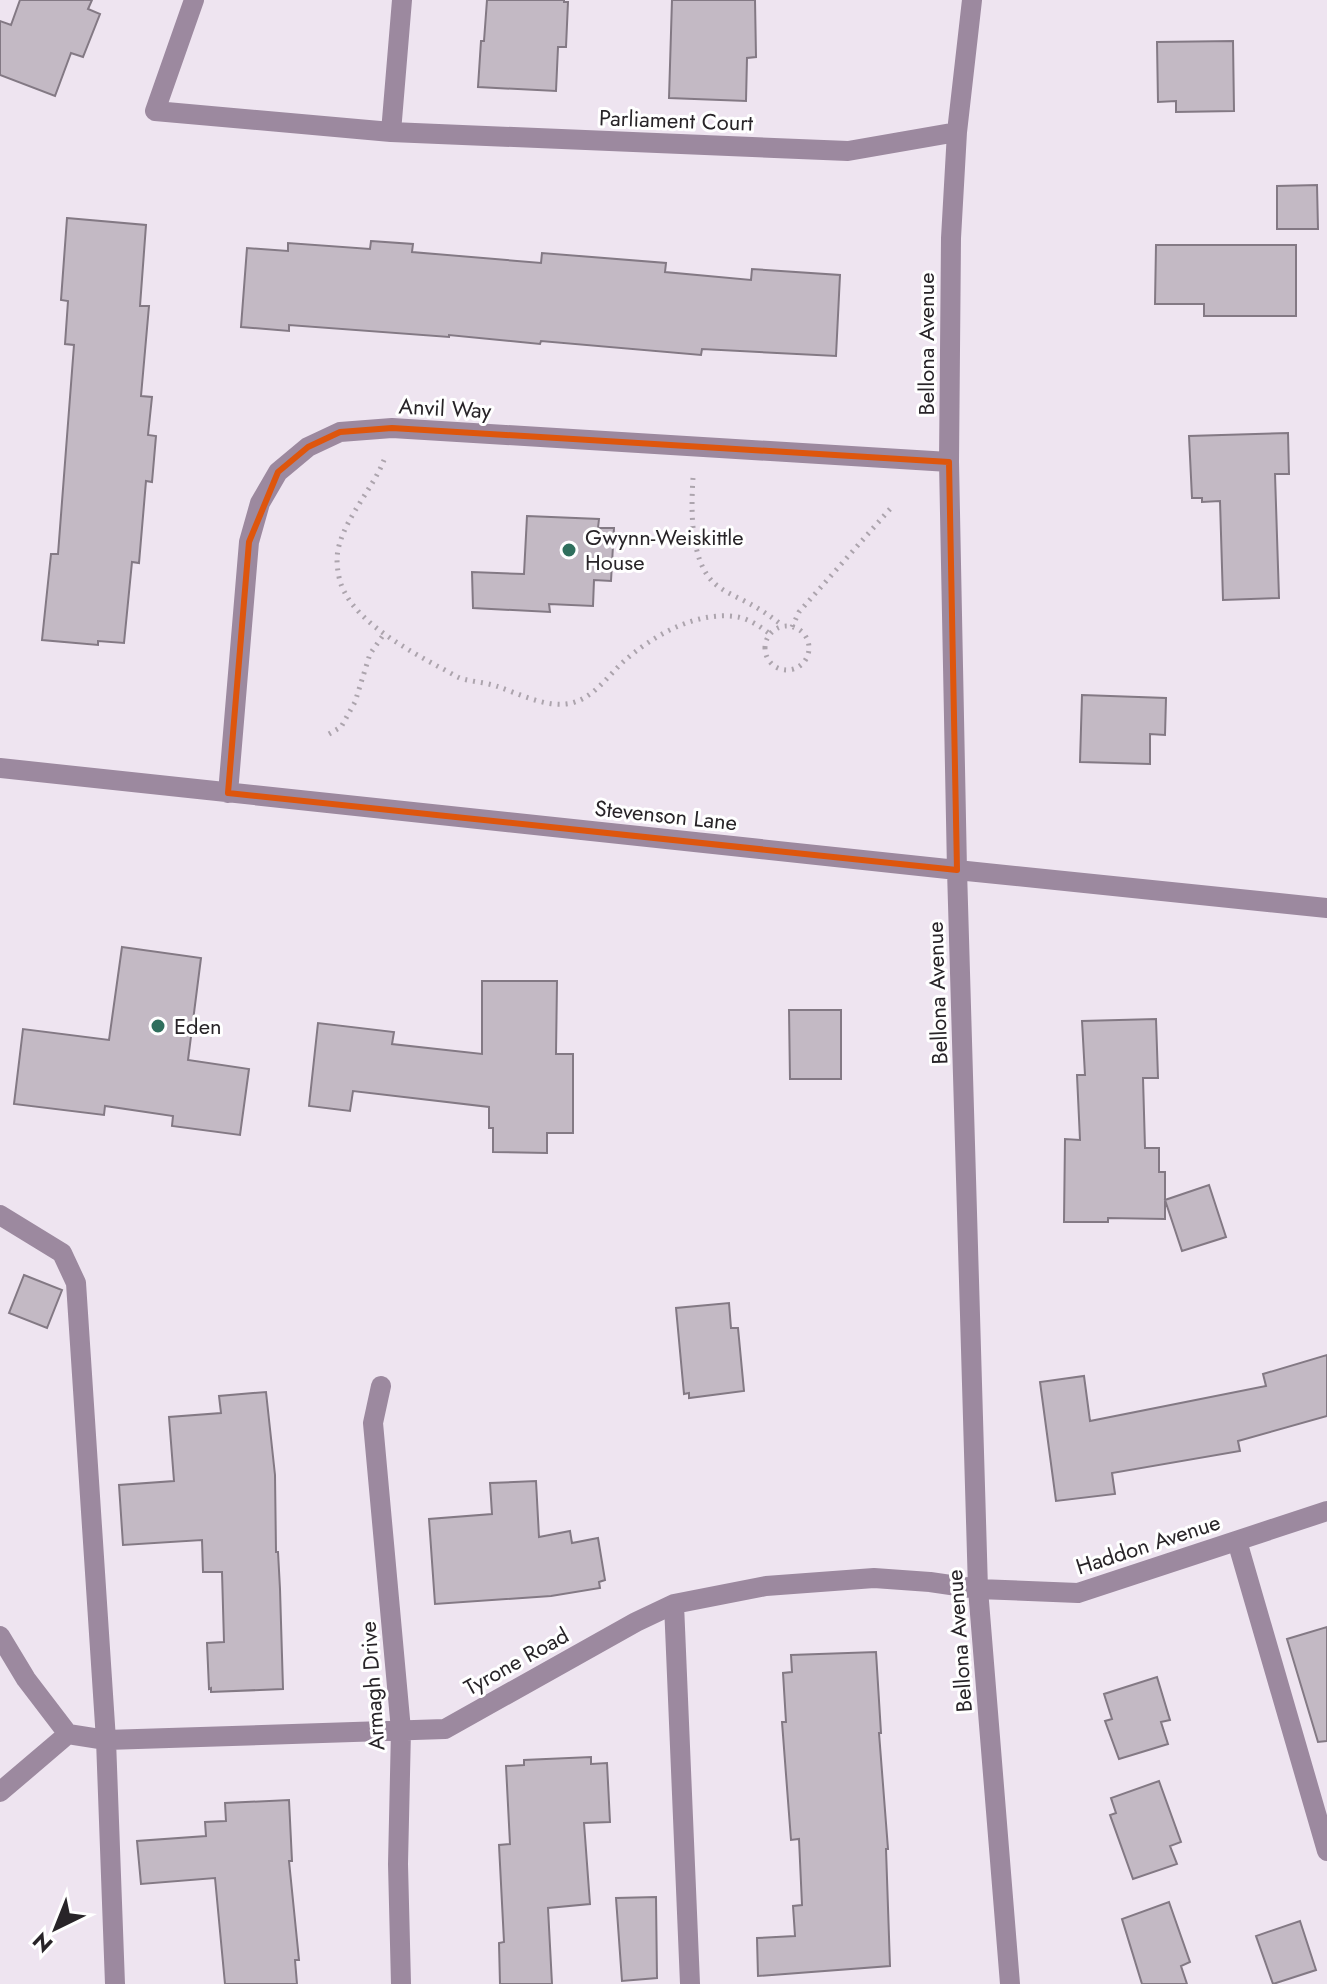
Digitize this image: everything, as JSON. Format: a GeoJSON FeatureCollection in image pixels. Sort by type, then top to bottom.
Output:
{"type":"FeatureCollection","features":[{"type":"Feature","properties":{"kind":"street","name":"Parliament Court"},"geometry":{"type":"LineString","coordinates":[[194,0],[155,111],[391,132],[848,151],[957,132]]}},
{"type":"Feature","properties":{"kind":"street"},"geometry":{"type":"LineString","coordinates":[[391,132],[402,0]]}},
{"type":"Feature","properties":{"kind":"street","name":"Bellona Avenue"},"geometry":{"type":"LineString","coordinates":[[972,0],[957,132],[951,238],[949,462],[957,870],[978,1589],[1010,1984]]}},
{"type":"Feature","properties":{"kind":"street","name":"Anvil Way"},"geometry":{"type":"LineString","coordinates":[[228,793],[249,542],[260,503],[278,472],[308,447],[340,432],[392,428],[949,462]]}},
{"type":"Feature","properties":{"kind":"street","name":"Stevenson Lane"},"geometry":{"type":"LineString","coordinates":[[0,768],[1327,908]]}},
{"type":"Feature","properties":{"kind":"street"},"geometry":{"type":"LineString","coordinates":[[0,1215],[62,1253],[76,1283],[106,1740],[115,1984]]}},
{"type":"Feature","properties":{"kind":"street","name":"Armagh Drive"},"geometry":{"type":"LineString","coordinates":[[381,1386],[373,1423],[401,1730],[398,1864],[401,1984]]}},
{"type":"Feature","properties":{"kind":"street","name":"Haddon Avenue"},"geometry":{"type":"LineString","coordinates":[[978,1589],[1078,1593],[1327,1511]]}},
{"type":"Feature","properties":{"kind":"street"},"geometry":{"type":"LineString","coordinates":[[1237,1541],[1327,1851]]}},
{"type":"Feature","properties":{"kind":"street","name":"Tyrone Road"},"geometry":{"type":"LineString","coordinates":[[68,1734],[106,1740],[445,1729],[636,1622],[674,1604],[766,1586],[874,1578],[978,1589]]}},
{"type":"Feature","properties":{"kind":"street"},"geometry":{"type":"LineString","coordinates":[[674,1604],[690,1984]]}},
{"type":"Feature","properties":{"kind":"street"},"geometry":{"type":"LineString","coordinates":[[0,1636],[26,1679],[68,1734],[0,1792]]}},
{"type":"Feature","properties":{"kind":"path"},"geometry":{"type":"LineString","coordinates":[[392,428],[383,463],[344,533],[337,556],[339,579],[345,595],[384,634],[408,651],[461,678],[494,685],[535,701],[568,704],[587,697],[648,643],[684,623],[739,617],[770,634]]}},
{"type":"Feature","properties":{"kind":"path"},"geometry":{"type":"LineString","coordinates":[[695,447],[693,522],[703,567],[714,582],[783,626],[800,630],[805,635],[810,649],[804,664],[791,671],[770,663],[765,648],[770,634],[783,626]]}},
{"type":"Feature","properties":{"kind":"path"},"geometry":{"type":"LineString","coordinates":[[792,627],[799,612],[890,509]]}},
{"type":"Feature","properties":{"kind":"path"},"geometry":{"type":"LineString","coordinates":[[329,734],[341,727],[355,702],[370,654],[384,634]]}},
{"type":"Feature","properties":{"kind":"highlighted area"},"geometry":{"type":"Polygon","coordinates":[[[392,428],[949,462],[957,870],[228,793],[249,542],[278,472],[308,447],[340,432],[392,428]]]}},
{"type":"Feature","properties":{"kind":"building"},"geometry":{"type":"Polygon","coordinates":[[[20,0],[92,0],[88,9],[100,14],[83,57],[71,53],[55,96],[0,75],[0,21],[11,25],[20,0]]]}},
{"type":"Feature","properties":{"kind":"building"},"geometry":{"type":"Polygon","coordinates":[[[487,0],[568,2],[566,47],[558,47],[556,91],[478,87],[487,0]]]}},
{"type":"Feature","properties":{"kind":"building"},"geometry":{"type":"Polygon","coordinates":[[[672,0],[755,0],[756,57],[747,58],[746,101],[669,98],[672,0]]]}},
{"type":"Feature","properties":{"kind":"building"},"geometry":{"type":"Polygon","coordinates":[[[1233,41],[1234,111],[1176,112],[1176,101],[1158,102],[1157,42],[1233,41]]]}},
{"type":"Feature","properties":{"kind":"building"},"geometry":{"type":"Polygon","coordinates":[[[1317,185],[1318,229],[1277,229],[1277,186],[1317,185]]]}},
{"type":"Feature","properties":{"kind":"building"},"geometry":{"type":"Polygon","coordinates":[[[67,218],[146,225],[140,306],[149,306],[141,396],[152,397],[148,435],[156,436],[152,482],[146,481],[139,563],[132,562],[124,643],[98,641],[98,645],[42,640],[51,554],[58,554],[74,345],[65,344],[68,301],[61,300],[67,218]]]}},
{"type":"Feature","properties":{"kind":"building"},"geometry":{"type":"Polygon","coordinates":[[[371,241],[413,244],[412,252],[541,263],[542,253],[666,263],[665,272],[751,280],[752,269],[840,275],[836,356],[702,349],[701,355],[289,325],[289,331],[241,327],[247,248],[288,251],[288,243],[370,249],[371,241]]]}},
{"type":"Feature","properties":{"kind":"building"},"geometry":{"type":"Polygon","coordinates":[[[1156,245],[1296,245],[1296,316],[1204,316],[1204,304],[1155,304],[1156,245]]]}},
{"type":"Feature","properties":{"kind":"building"},"geometry":{"type":"Polygon","coordinates":[[[1288,433],[1289,474],[1275,474],[1279,598],[1223,600],[1220,501],[1202,502],[1202,498],[1192,498],[1189,436],[1288,433]]]}},
{"type":"Feature","properties":{"kind":"building","name":"Gwynn-Weiskittle House"},"geometry":{"type":"Polygon","coordinates":[[[527,516],[599,519],[598,528],[614,528],[611,581],[594,580],[593,606],[549,604],[550,612],[473,608],[472,572],[524,574],[527,516]]]}},
{"type":"Feature","properties":{"kind":"building"},"geometry":{"type":"Polygon","coordinates":[[[1082,695],[1166,698],[1165,735],[1150,734],[1150,764],[1080,762],[1082,695]]]}},
{"type":"Feature","properties":{"kind":"building"},"geometry":{"type":"Polygon","coordinates":[[[122,947],[201,958],[188,1060],[249,1069],[240,1135],[172,1126],[173,1116],[105,1106],[104,1115],[14,1104],[23,1029],[109,1040],[122,947]]]}},
{"type":"Feature","properties":{"kind":"building"},"geometry":{"type":"Polygon","coordinates":[[[482,981],[557,981],[556,1054],[573,1054],[573,1133],[547,1133],[547,1153],[493,1152],[489,1107],[353,1091],[350,1111],[309,1106],[318,1023],[394,1032],[392,1044],[482,1054],[482,981]]]}},
{"type":"Feature","properties":{"kind":"building"},"geometry":{"type":"Polygon","coordinates":[[[789,1010],[841,1010],[841,1079],[790,1079],[789,1010]]]}},
{"type":"Feature","properties":{"kind":"building"},"geometry":{"type":"Polygon","coordinates":[[[1156,1019],[1158,1078],[1143,1078],[1145,1148],[1159,1148],[1159,1172],[1165,1172],[1165,1219],[1108,1218],[1108,1222],[1064,1222],[1065,1139],[1080,1140],[1077,1075],[1085,1075],[1082,1021],[1156,1019]]]}},
{"type":"Feature","properties":{"kind":"building"},"geometry":{"type":"Polygon","coordinates":[[[1209,1185],[1226,1237],[1182,1251],[1165,1200],[1209,1185]]]}},
{"type":"Feature","properties":{"kind":"building"},"geometry":{"type":"Polygon","coordinates":[[[24,1275],[62,1290],[47,1328],[9,1313],[24,1275]]]}},
{"type":"Feature","properties":{"kind":"building"},"geometry":{"type":"Polygon","coordinates":[[[729,1303],[731,1328],[738,1328],[744,1391],[689,1398],[689,1393],[684,1394],[676,1308],[729,1303]]]}},
{"type":"Feature","properties":{"kind":"building"},"geometry":{"type":"Polygon","coordinates":[[[1327,1355],[1327,1416],[1238,1441],[1240,1451],[1112,1473],[1115,1494],[1056,1501],[1040,1382],[1084,1376],[1090,1421],[1266,1386],[1263,1374],[1327,1355]]]}},
{"type":"Feature","properties":{"kind":"building"},"geometry":{"type":"Polygon","coordinates":[[[266,1392],[275,1475],[283,1689],[211,1692],[207,1643],[224,1642],[222,1572],[203,1572],[202,1540],[123,1545],[119,1485],[174,1481],[169,1417],[221,1413],[219,1396],[266,1392]]]}},
{"type":"Feature","properties":{"kind":"building"},"geometry":{"type":"Polygon","coordinates":[[[536,1481],[539,1537],[570,1531],[572,1543],[598,1538],[605,1580],[599,1582],[600,1588],[551,1596],[435,1604],[429,1519],[492,1514],[490,1483],[536,1481]]]}},
{"type":"Feature","properties":{"kind":"building"},"geometry":{"type":"Polygon","coordinates":[[[1327,1627],[1327,1741],[1318,1742],[1287,1639],[1327,1627]]]}},
{"type":"Feature","properties":{"kind":"building"},"geometry":{"type":"Polygon","coordinates":[[[876,1652],[888,1849],[890,1966],[758,1976],[757,1938],[795,1936],[793,1906],[802,1905],[799,1839],[791,1840],[782,1722],[786,1722],[783,1673],[792,1672],[791,1655],[876,1652]]]}},
{"type":"Feature","properties":{"kind":"building"},"geometry":{"type":"Polygon","coordinates":[[[1157,1677],[1170,1720],[1161,1722],[1168,1744],[1119,1759],[1105,1721],[1112,1719],[1104,1694],[1157,1677]]]}},
{"type":"Feature","properties":{"kind":"building"},"geometry":{"type":"Polygon","coordinates":[[[591,1757],[591,1764],[607,1763],[610,1822],[584,1823],[590,1904],[548,1908],[552,1984],[500,1984],[499,1943],[504,1942],[499,1845],[510,1844],[506,1766],[524,1765],[524,1760],[591,1757]]]}},
{"type":"Feature","properties":{"kind":"building"},"geometry":{"type":"Polygon","coordinates":[[[1159,1781],[1181,1842],[1170,1846],[1177,1864],[1133,1879],[1110,1815],[1116,1813],[1111,1798],[1159,1781]]]}},
{"type":"Feature","properties":{"kind":"building"},"geometry":{"type":"Polygon","coordinates":[[[289,1800],[292,1861],[289,1861],[299,1960],[295,1960],[297,1984],[225,1984],[215,1878],[141,1884],[137,1841],[206,1836],[205,1822],[226,1821],[225,1803],[289,1800]]]}},
{"type":"Feature","properties":{"kind":"building"},"geometry":{"type":"Polygon","coordinates":[[[656,1897],[657,1978],[622,1981],[616,1898],[656,1897]]]}},
{"type":"Feature","properties":{"kind":"building"},"geometry":{"type":"Polygon","coordinates":[[[1169,1902],[1190,1962],[1181,1966],[1187,1984],[1142,1984],[1122,1919],[1169,1902]]]}},
{"type":"Feature","properties":{"kind":"building"},"geometry":{"type":"Polygon","coordinates":[[[1300,1921],[1316,1970],[1273,1984],[1256,1936],[1300,1921]]]}},
{"type":"Feature","properties":{"kind":"place","name":"Gwynn-Weiskittle House"},"geometry":{"type":"Point","coordinates":[569,550]}},
{"type":"Feature","properties":{"kind":"place","name":"Eden"},"geometry":{"type":"Point","coordinates":[158,1026]}}]}
